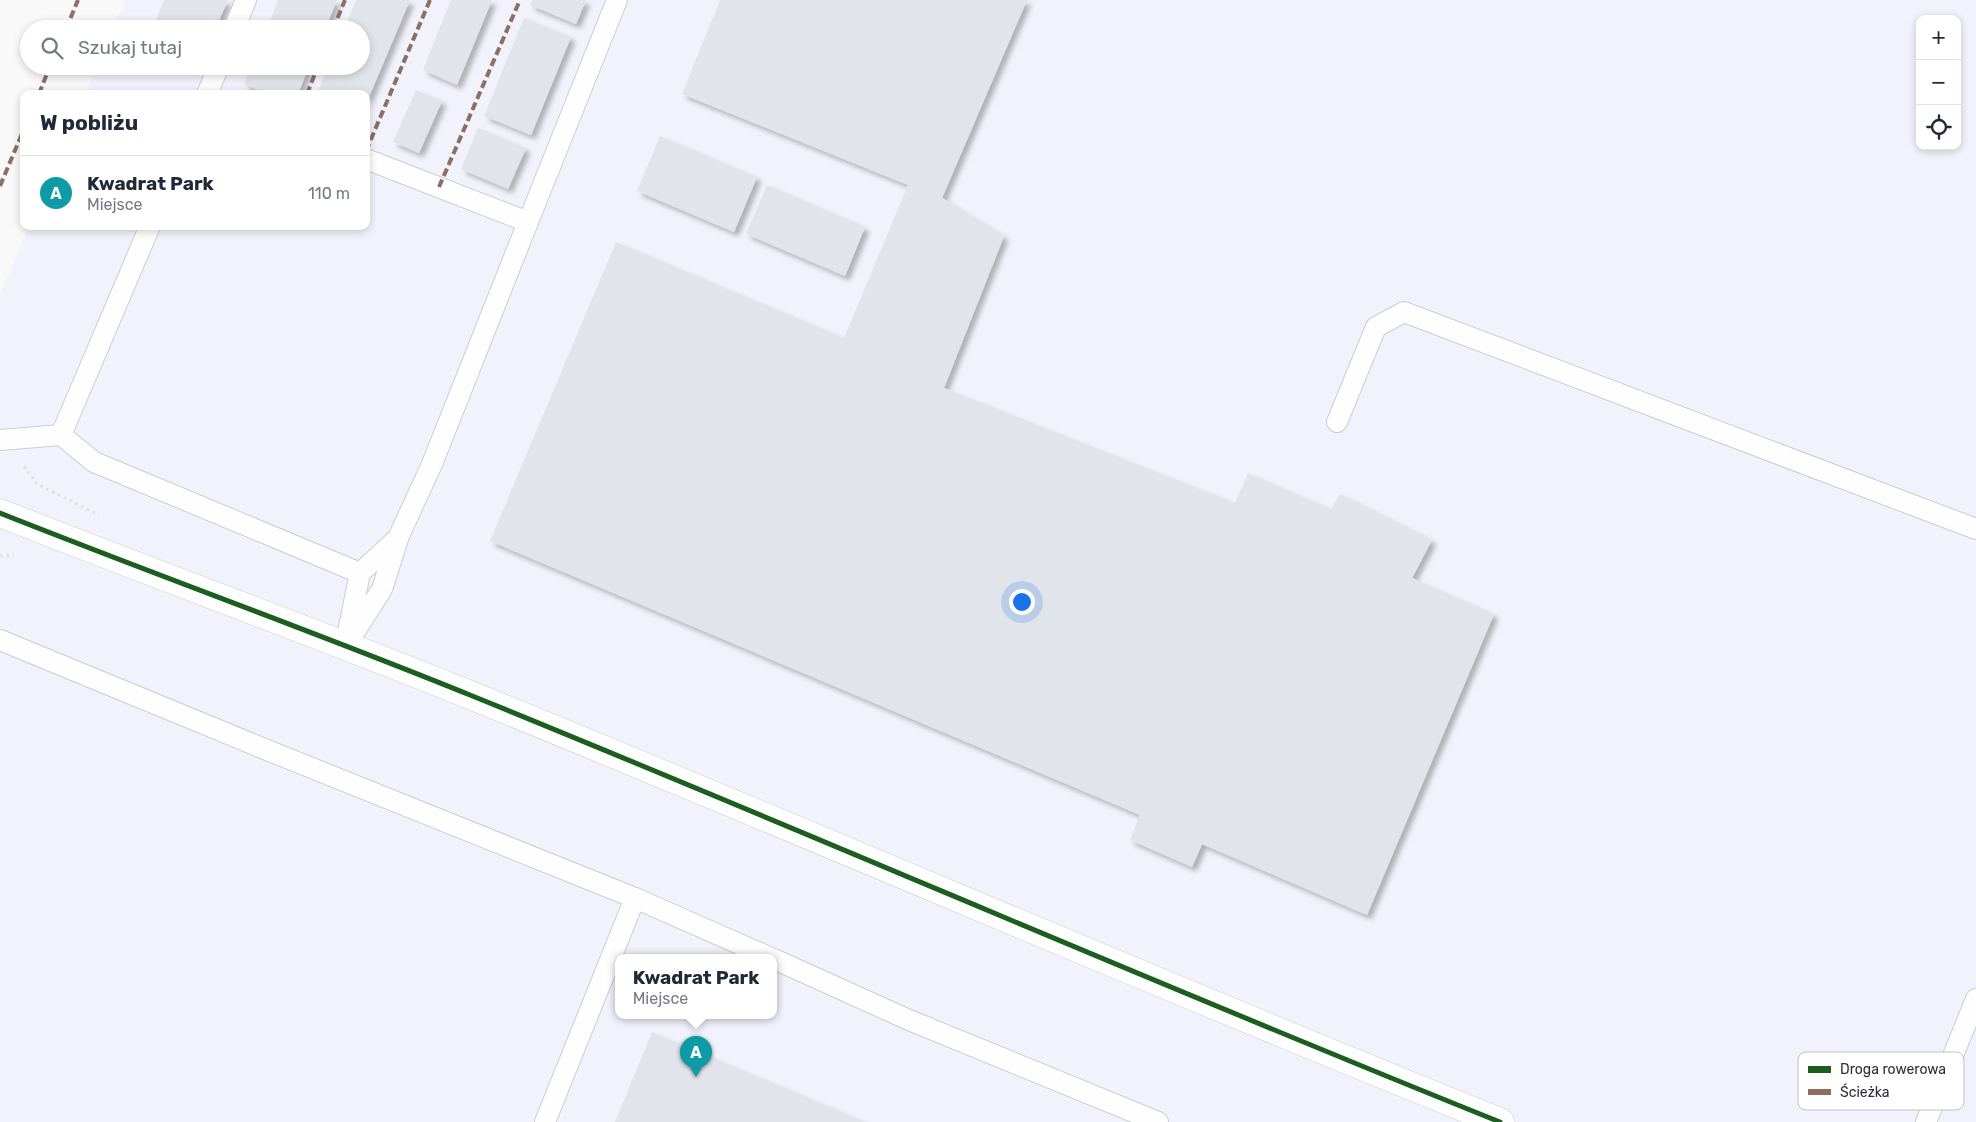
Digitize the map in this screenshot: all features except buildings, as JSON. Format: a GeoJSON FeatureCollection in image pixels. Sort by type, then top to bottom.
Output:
{"type":"FeatureCollection","features":[{"type":"Feature","properties":{"kind":"street"},"geometry":{"type":"LineString","coordinates":[[0,513],[152,574],[345,646],[577,739],[1299,1042],[1500,1122]]}},
{"type":"Feature","properties":{"kind":"lane"},"geometry":{"type":"LineString","coordinates":[[238,20],[246,0]]}},
{"type":"Feature","properties":{"kind":"lane"},"geometry":{"type":"LineString","coordinates":[[345,646],[382,589],[398,538],[432,464],[617,0]]}},
{"type":"Feature","properties":{"kind":"lane"},"geometry":{"type":"LineString","coordinates":[[209,90],[215,75]]}},
{"type":"Feature","properties":{"kind":"lane"},"geometry":{"type":"LineString","coordinates":[[370,161],[528,222]]}},
{"type":"Feature","properties":{"kind":"lane"},"geometry":{"type":"LineString","coordinates":[[61,436],[148,230]]}},
{"type":"Feature","properties":{"kind":"lane"},"geometry":{"type":"LineString","coordinates":[[1338,422],[1376,327],[1404,312],[1976,529]]}},
{"type":"Feature","properties":{"kind":"lane"},"geometry":{"type":"LineString","coordinates":[[0,440],[61,436],[94,462],[360,573]]}},
{"type":"Feature","properties":{"kind":"lane"},"geometry":{"type":"LineString","coordinates":[[345,646],[360,573],[398,538]]}},
{"type":"Feature","properties":{"kind":"lane"},"geometry":{"type":"LineString","coordinates":[[0,640],[635,898],[761,954]]}},
{"type":"Feature","properties":{"kind":"lane"},"geometry":{"type":"LineString","coordinates":[[545,1122],[635,898]]}},
{"type":"Feature","properties":{"kind":"lane"},"geometry":{"type":"LineString","coordinates":[[777,961],[909,1020],[1158,1122]]}},
{"type":"Feature","properties":{"kind":"lane"},"geometry":{"type":"LineString","coordinates":[[1955,1052],[1976,1000]]}},
{"type":"Feature","properties":{"kind":"lane"},"geometry":{"type":"LineString","coordinates":[[1926,1122],[1931,1110]]}},
{"type":"Feature","properties":{"kind":"shaded area"},"geometry":{"type":"Polygon","coordinates":[[[125,0],[1976,0],[1976,1122],[0,1122],[0,295],[27,230],[370,230],[370,90],[87,90],[93,75],[370,75],[370,20],[117,20],[125,0]]]}},
{"type":"Feature","properties":{"kind":"marked path"},"geometry":{"type":"LineString","coordinates":[[70,20],[78,0]]}},
{"type":"Feature","properties":{"kind":"marked path"},"geometry":{"type":"LineString","coordinates":[[337,20],[345,0]]}},
{"type":"Feature","properties":{"kind":"marked path"},"geometry":{"type":"LineString","coordinates":[[370,142],[430,0]]}},
{"type":"Feature","properties":{"kind":"marked path"},"geometry":{"type":"LineString","coordinates":[[439,187],[520,0]]}},
{"type":"Feature","properties":{"kind":"marked path"},"geometry":{"type":"LineString","coordinates":[[41,90],[46,75]]}},
{"type":"Feature","properties":{"kind":"marked path"},"geometry":{"type":"LineString","coordinates":[[309,90],[314,75]]}},
{"type":"Feature","properties":{"kind":"marked path"},"geometry":{"type":"LineString","coordinates":[[0,186],[20,138]]}},
{"type":"Feature","properties":{"kind":"cycle path"},"geometry":{"type":"LineString","coordinates":[[0,513],[470,695],[1242,1017],[1500,1122]]}},
{"type":"Feature","properties":{"kind":"place","name":"Kwadrat Park"},"geometry":{"type":"Point","coordinates":[696,1077]}}]}
